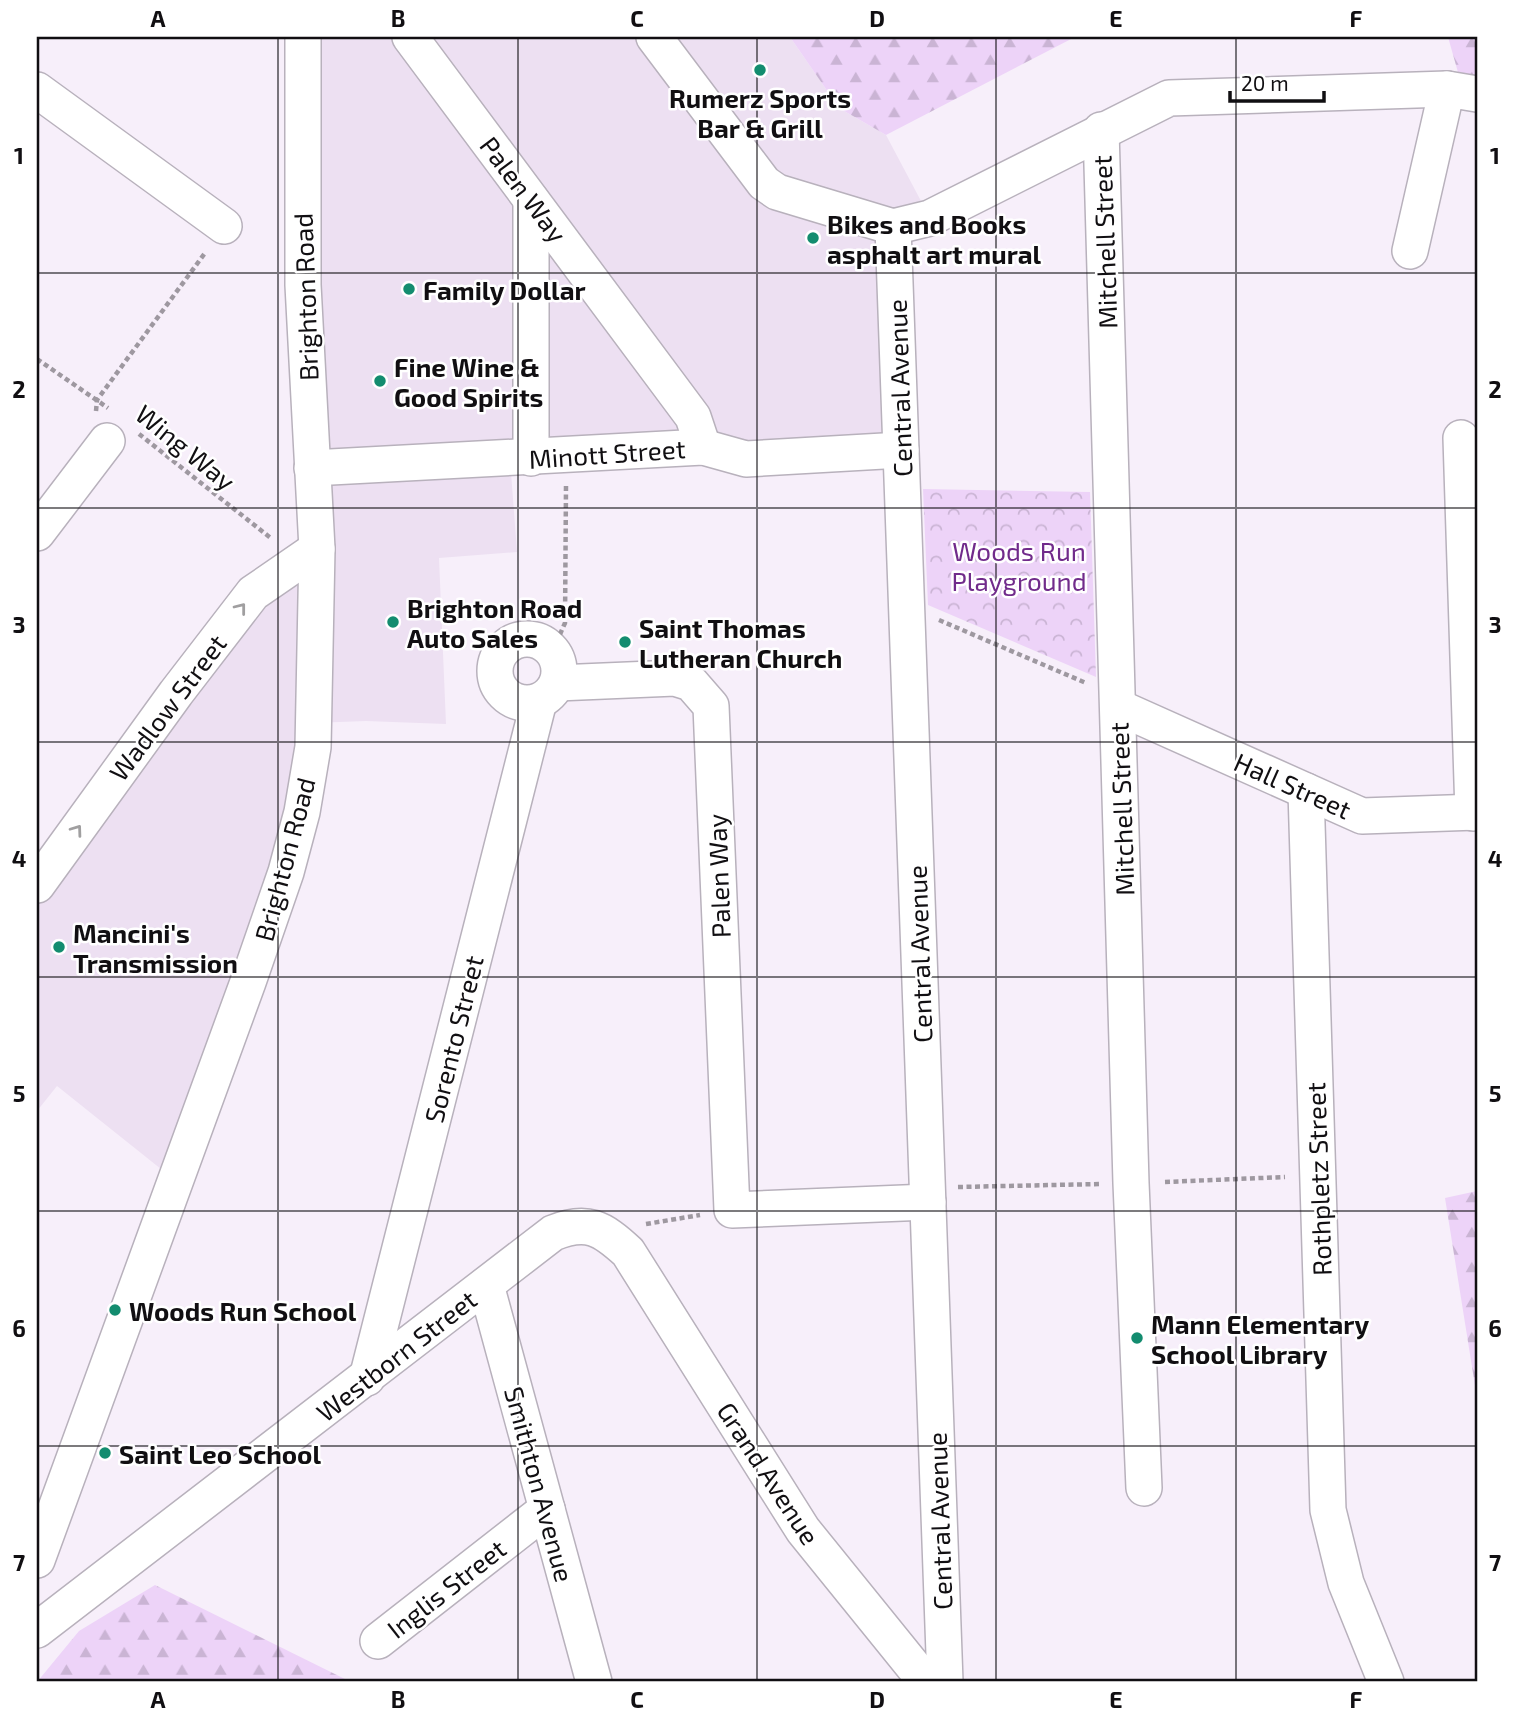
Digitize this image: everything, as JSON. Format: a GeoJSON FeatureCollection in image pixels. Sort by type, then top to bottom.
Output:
{"type":"FeatureCollection","features":[{"type":"Feature","properties":{"kind":"street","name":"Brighton Road"},"geometry":{"type":"LineString","coordinates":[[37,1560],[286,872],[302,812],[313,747],[317,550],[303,285],[303,37]]}},
{"type":"Feature","properties":{"kind":"street","name":"Palen Way"},"geometry":{"type":"LineString","coordinates":[[410,37],[694,417],[703,447]]}},
{"type":"Feature","properties":{"kind":"street"},"geometry":{"type":"LineString","coordinates":[[654,37],[764,183],[777,191],[893,227],[930,218],[1169,98],[1462,91],[1410,251]]}},
{"type":"Feature","properties":{"kind":"street"},"geometry":{"type":"LineString","coordinates":[[37,90],[224,226]]}},
{"type":"Feature","properties":{"kind":"street","name":"Mitchell Street"},"geometry":{"type":"LineString","coordinates":[[1101,130],[1131,1183],[1144,1488]]}},
{"type":"Feature","properties":{"kind":"street"},"geometry":{"type":"LineString","coordinates":[[531,200],[531,457]]}},
{"type":"Feature","properties":{"kind":"street","name":"Central Avenue"},"geometry":{"type":"LineString","coordinates":[[893,227],[945,1682]]}},
{"type":"Feature","properties":{"kind":"street"},"geometry":{"type":"LineString","coordinates":[[37,533],[118,428]]}},
{"type":"Feature","properties":{"kind":"street"},"geometry":{"type":"LineString","coordinates":[[1461,438],[1471,594],[1475,813]]}},
{"type":"Feature","properties":{"kind":"street","name":"Minott Street"},"geometry":{"type":"LineString","coordinates":[[312,468],[703,447],[746,459],[901,450]]}},
{"type":"Feature","properties":{"kind":"street","name":"Wadlow Street"},"geometry":{"type":"LineString","coordinates":[[37,886],[176,693],[253,593],[317,550]]}},
{"type":"Feature","properties":{"kind":"street","name":"Palen Way"},"geometry":{"type":"LineString","coordinates":[[550,678],[676,678],[691,683],[711,706],[732,1210]]}},
{"type":"Feature","properties":{"kind":"street","name":"Sorento Street"},"geometry":{"type":"LineString","coordinates":[[367,1378],[550,678]]}},
{"type":"Feature","properties":{"kind":"street","name":"Hall Street"},"geometry":{"type":"LineString","coordinates":[[1118,702],[1363,816],[1475,813]]}},
{"type":"Feature","properties":{"kind":"street","name":"Rothpletz Street"},"geometry":{"type":"LineString","coordinates":[[1306,791],[1328,1510],[1346,1583],[1386,1682]]}},
{"type":"Feature","properties":{"kind":"street"},"geometry":{"type":"LineString","coordinates":[[732,1210],[928,1195]]}},
{"type":"Feature","properties":{"kind":"street","name":"Westborn Street"},"geometry":{"type":"LineString","coordinates":[[37,1630],[553,1233],[572,1226],[591,1226],[601,1231]]}},
{"type":"Feature","properties":{"kind":"street","name":"Grand Avenue"},"geometry":{"type":"LineString","coordinates":[[601,1231],[628,1252],[803,1530],[926,1682]]}},
{"type":"Feature","properties":{"kind":"street","name":"Smithton Avenue"},"geometry":{"type":"LineString","coordinates":[[486,1285],[594,1682]]}},
{"type":"Feature","properties":{"kind":"street","name":"Inglis Street"},"geometry":{"type":"LineString","coordinates":[[378,1641],[547,1509]]}},
{"type":"Feature","properties":{"kind":"path"},"geometry":{"type":"LineString","coordinates":[[97,400],[224,226]]}},
{"type":"Feature","properties":{"kind":"path","name":"Wing Way"},"geometry":{"type":"LineString","coordinates":[[37,359],[97,400],[118,428],[268,538],[317,550]]}},
{"type":"Feature","properties":{"kind":"path"},"geometry":{"type":"LineString","coordinates":[[550,678],[565,623],[566,454]]}},
{"type":"Feature","properties":{"kind":"path"},"geometry":{"type":"LineString","coordinates":[[961,629],[1118,702]]}},
{"type":"Feature","properties":{"kind":"path"},"geometry":{"type":"LineString","coordinates":[[928,1195],[1131,1183],[1318,1176]]}},
{"type":"Feature","properties":{"kind":"path"},"geometry":{"type":"LineString","coordinates":[[601,1231],[732,1210]]}},
{"type":"Feature","properties":{"kind":"shaded area"},"geometry":{"type":"Polygon","coordinates":[[[303,37],[790,37],[839,108],[886,135],[930,218],[893,227],[901,450],[510,459],[517,552],[439,558],[446,724],[366,721],[313,723],[176,1181],[57,1086],[37,1111],[37,885],[176,693],[317,549],[303,37]]]}},
{"type":"Feature","properties":{"kind":"green space"},"geometry":{"type":"Polygon","coordinates":[[[790,37],[1075,37],[886,135],[839,108],[790,37]]]}},
{"type":"Feature","properties":{"kind":"green space"},"geometry":{"type":"Polygon","coordinates":[[[1448,37],[1477,37],[1477,94],[1463,90],[1448,37]]]}},
{"type":"Feature","properties":{"kind":"green space","name":"Woods Run Playground"},"geometry":{"type":"Polygon","coordinates":[[[923,489],[1090,492],[1096,677],[928,605],[923,489]]]}},
{"type":"Feature","properties":{"kind":"green space"},"geometry":{"type":"Polygon","coordinates":[[[1477,1191],[1477,1398],[1445,1198],[1477,1191]]]}},
{"type":"Feature","properties":{"kind":"green space"},"geometry":{"type":"Polygon","coordinates":[[[155,1585],[351,1682],[37,1682],[79,1631],[155,1585]]]}},
{"type":"Feature","properties":{"kind":"place","name":"Rumerz Sports Bar & Grill"},"geometry":{"type":"Point","coordinates":[760,70]}},
{"type":"Feature","properties":{"kind":"place","name":"Bikes and Books asphalt art mural"},"geometry":{"type":"Point","coordinates":[813,238]}},
{"type":"Feature","properties":{"kind":"place","name":"Family Dollar"},"geometry":{"type":"Point","coordinates":[409,289]}},
{"type":"Feature","properties":{"kind":"place","name":"Fine Wine & Good Spirits"},"geometry":{"type":"Point","coordinates":[380,381]}},
{"type":"Feature","properties":{"kind":"place","name":"Brighton Road Auto Sales"},"geometry":{"type":"Point","coordinates":[393,622]}},
{"type":"Feature","properties":{"kind":"place","name":"Saint Thomas Lutheran Church"},"geometry":{"type":"Point","coordinates":[625,642]}},
{"type":"Feature","properties":{"kind":"place","name":"Mancini's Transmission"},"geometry":{"type":"Point","coordinates":[59,947]}},
{"type":"Feature","properties":{"kind":"place","name":"Woods Run School"},"geometry":{"type":"Point","coordinates":[115,1310]}},
{"type":"Feature","properties":{"kind":"place","name":"Mann Elementary School Library"},"geometry":{"type":"Point","coordinates":[1137,1338]}},
{"type":"Feature","properties":{"kind":"place","name":"Saint Leo School"},"geometry":{"type":"Point","coordinates":[105,1453]}}]}
